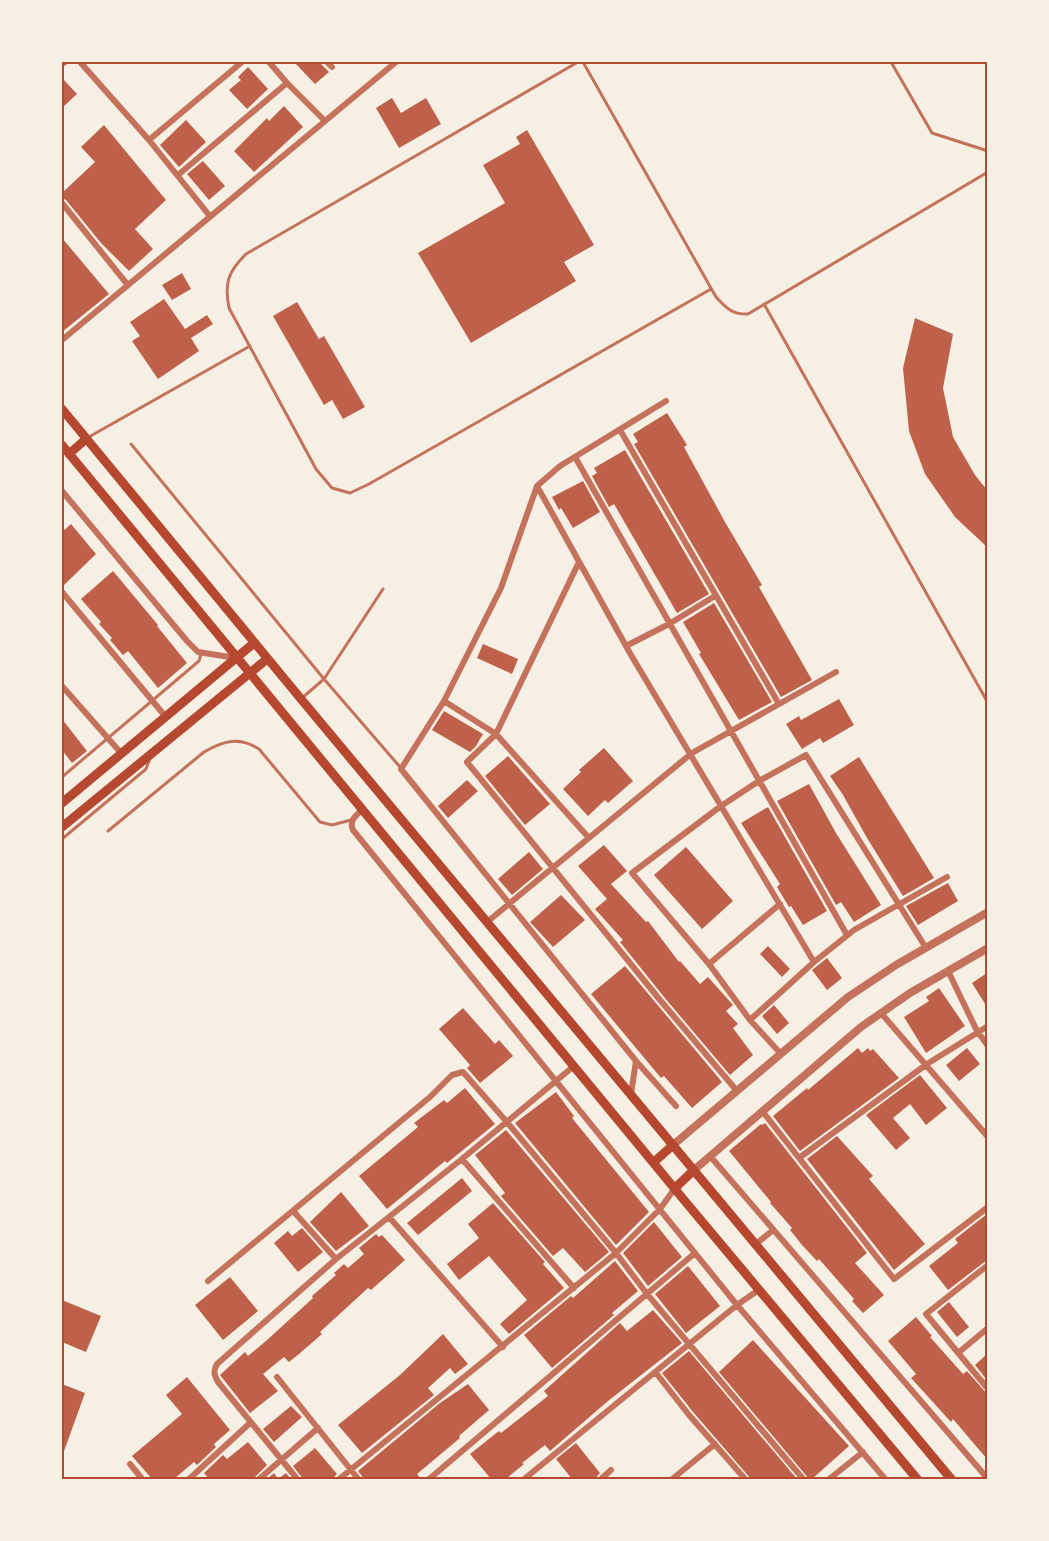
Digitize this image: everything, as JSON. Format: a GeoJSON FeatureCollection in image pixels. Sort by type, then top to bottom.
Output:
{"type":"FeatureCollection","features":[{"type":"Feature","properties":{"kind":"main road"},"geometry":{"type":"LineString","coordinates":[[62,409],[254,643],[952,1479]]}},
{"type":"Feature","properties":{"kind":"main road"},"geometry":{"type":"LineString","coordinates":[[69,454],[86,439]]}},
{"type":"Feature","properties":{"kind":"main road"},"geometry":{"type":"LineString","coordinates":[[62,445],[918,1479]]}},
{"type":"Feature","properties":{"kind":"main road"},"geometry":{"type":"LineString","coordinates":[[62,803],[254,643]]}},
{"type":"Feature","properties":{"kind":"main road"},"geometry":{"type":"LineString","coordinates":[[62,826],[267,658]]}},
{"type":"Feature","properties":{"kind":"main road"},"geometry":{"type":"LineString","coordinates":[[654,1162],[674,1145]]}},
{"type":"Feature","properties":{"kind":"main road"},"geometry":{"type":"LineString","coordinates":[[675,1188],[694,1170]]}},
{"type":"Feature","properties":{"kind":"street"},"geometry":{"type":"LineString","coordinates":[[80,62],[149,140],[209,215]]}},
{"type":"Feature","properties":{"kind":"street"},"geometry":{"type":"LineString","coordinates":[[149,140],[242,62]]}},
{"type":"Feature","properties":{"kind":"street"},"geometry":{"type":"LineString","coordinates":[[268,62],[325,121]]}},
{"type":"Feature","properties":{"kind":"street"},"geometry":{"type":"LineString","coordinates":[[62,340],[209,215],[396,62]]}},
{"type":"Feature","properties":{"kind":"street"},"geometry":{"type":"LineString","coordinates":[[178,175],[287,83]]}},
{"type":"Feature","properties":{"kind":"street"},"geometry":{"type":"LineString","coordinates":[[62,203],[127,284]]}},
{"type":"Feature","properties":{"kind":"street"},"geometry":{"type":"LineString","coordinates":[[666,401],[575,457],[544,478],[537,486],[501,588],[444,701],[401,769],[636,1061],[676,1106]]}},
{"type":"Feature","properties":{"kind":"street"},"geometry":{"type":"LineString","coordinates":[[620,430],[779,704]]}},
{"type":"Feature","properties":{"kind":"street"},"geometry":{"type":"LineString","coordinates":[[575,457],[847,935]]}},
{"type":"Feature","properties":{"kind":"street"},"geometry":{"type":"LineString","coordinates":[[537,486],[626,646],[814,962]]}},
{"type":"Feature","properties":{"kind":"street"},"geometry":{"type":"LineString","coordinates":[[62,491],[198,652],[236,658]]}},
{"type":"Feature","properties":{"kind":"street"},"geometry":{"type":"LineString","coordinates":[[579,562],[496,734],[467,762],[737,1091]]}},
{"type":"Feature","properties":{"kind":"street"},"geometry":{"type":"LineString","coordinates":[[62,592],[165,716]]}},
{"type":"Feature","properties":{"kind":"street"},"geometry":{"type":"LineString","coordinates":[[626,646],[669,624],[715,596]]}},
{"type":"Feature","properties":{"kind":"street"},"geometry":{"type":"LineString","coordinates":[[487,922],[691,754],[836,672]]}},
{"type":"Feature","properties":{"kind":"street"},"geometry":{"type":"LineString","coordinates":[[62,688],[121,753]]}},
{"type":"Feature","properties":{"kind":"street"},"geometry":{"type":"LineString","coordinates":[[444,701],[496,734],[589,838]]}},
{"type":"Feature","properties":{"kind":"street"},"geometry":{"type":"LineString","coordinates":[[781,1054],[750,1020],[709,964],[632,873],[722,806],[759,781],[806,755],[926,948]]}},
{"type":"Feature","properties":{"kind":"street"},"geometry":{"type":"LineString","coordinates":[[362,810],[353,820],[353,830],[737,1305],[886,1479]]}},
{"type":"Feature","properties":{"kind":"street"},"geometry":{"type":"LineString","coordinates":[[750,1020],[847,935],[947,877]]}},
{"type":"Feature","properties":{"kind":"street"},"geometry":{"type":"LineString","coordinates":[[709,964],[780,904]]}},
{"type":"Feature","properties":{"kind":"street"},"geometry":{"type":"LineString","coordinates":[[674,1145],[848,997],[987,912]]}},
{"type":"Feature","properties":{"kind":"street"},"geometry":{"type":"LineString","coordinates":[[694,1170],[861,1027],[987,948]]}},
{"type":"Feature","properties":{"kind":"street"},"geometry":{"type":"LineString","coordinates":[[948,971],[987,1047]]}},
{"type":"Feature","properties":{"kind":"street"},"geometry":{"type":"LineString","coordinates":[[881,1013],[927,1064],[987,1137]]}},
{"type":"Feature","properties":{"kind":"street"},"geometry":{"type":"LineString","coordinates":[[799,1158],[927,1064],[987,1026]]}},
{"type":"Feature","properties":{"kind":"street"},"geometry":{"type":"LineString","coordinates":[[631,1094],[636,1061]]}},
{"type":"Feature","properties":{"kind":"street"},"geometry":{"type":"LineString","coordinates":[[298,1479],[250,1424],[214,1376],[214,1369],[225,1356],[336,1259],[574,1066]]}},
{"type":"Feature","properties":{"kind":"street"},"geometry":{"type":"LineString","coordinates":[[208,1281],[294,1212],[430,1097],[452,1075],[463,1072],[804,1479]]}},
{"type":"Feature","properties":{"kind":"street"},"geometry":{"type":"LineString","coordinates":[[763,1112],[894,1279],[987,1207]]}},
{"type":"Feature","properties":{"kind":"street"},"geometry":{"type":"LineString","coordinates":[[710,1156],[987,1479]]}},
{"type":"Feature","properties":{"kind":"street"},"geometry":{"type":"LineString","coordinates":[[462,1159],[574,1288]]}},
{"type":"Feature","properties":{"kind":"street"},"geometry":{"type":"LineString","coordinates":[[338,1479],[616,1253],[660,1209],[675,1188]]}},
{"type":"Feature","properties":{"kind":"street"},"geometry":{"type":"LineString","coordinates":[[294,1212],[336,1259]]}},
{"type":"Feature","properties":{"kind":"street"},"geometry":{"type":"LineString","coordinates":[[389,1216],[503,1347]]}},
{"type":"Feature","properties":{"kind":"street"},"geometry":{"type":"LineString","coordinates":[[756,1244],[773,1230]]}},
{"type":"Feature","properties":{"kind":"street"},"geometry":{"type":"LineString","coordinates":[[428,1479],[695,1253]]}},
{"type":"Feature","properties":{"kind":"street"},"geometry":{"type":"LineString","coordinates":[[987,1264],[926,1314],[987,1389]]}},
{"type":"Feature","properties":{"kind":"street"},"geometry":{"type":"LineString","coordinates":[[526,1479],[737,1305],[760,1289]]}},
{"type":"Feature","properties":{"kind":"street"},"geometry":{"type":"LineString","coordinates":[[958,1353],[987,1328]]}},
{"type":"Feature","properties":{"kind":"street"},"geometry":{"type":"LineString","coordinates":[[656,1373],[746,1479]]}},
{"type":"Feature","properties":{"kind":"street"},"geometry":{"type":"LineString","coordinates":[[277,1377],[359,1479]]}},
{"type":"Feature","properties":{"kind":"street"},"geometry":{"type":"LineString","coordinates":[[188,1479],[250,1424]]}},
{"type":"Feature","properties":{"kind":"street"},"geometry":{"type":"LineString","coordinates":[[258,1479],[318,1428]]}},
{"type":"Feature","properties":{"kind":"street"},"geometry":{"type":"LineString","coordinates":[[671,1479],[715,1444]]}},
{"type":"Feature","properties":{"kind":"street"},"geometry":{"type":"LineString","coordinates":[[828,1479],[863,1452]]}},
{"type":"Feature","properties":{"kind":"street"},"geometry":{"type":"LineString","coordinates":[[130,1464],[143,1479]]}},
{"type":"Feature","properties":{"kind":"street"},"geometry":{"type":"LineString","coordinates":[[600,1479],[611,1470]]}},
{"type":"Feature","properties":{"kind":"lane"},"geometry":{"type":"LineString","coordinates":[[578,62],[246,254],[235,265],[225,289],[229,308],[316,469],[332,488],[350,493],[711,289]]}},
{"type":"Feature","properties":{"kind":"lane"},"geometry":{"type":"LineString","coordinates":[[583,62],[711,289],[724,306],[739,315],[747,314],[987,172]]}},
{"type":"Feature","properties":{"kind":"lane"},"geometry":{"type":"LineString","coordinates":[[891,62],[932,133],[987,151]]}},
{"type":"Feature","properties":{"kind":"lane"},"geometry":{"type":"LineString","coordinates":[[764,304],[987,703]]}},
{"type":"Feature","properties":{"kind":"lane"},"geometry":{"type":"LineString","coordinates":[[86,439],[250,346]]}},
{"type":"Feature","properties":{"kind":"lane"},"geometry":{"type":"LineString","coordinates":[[131,444],[401,769]]}},
{"type":"Feature","properties":{"kind":"lane"},"geometry":{"type":"LineString","coordinates":[[301,699],[324,679],[383,589]]}},
{"type":"Feature","properties":{"kind":"lane"},"geometry":{"type":"LineString","coordinates":[[62,777],[199,661],[202,652]]}},
{"type":"Feature","properties":{"kind":"lane"},"geometry":{"type":"LineString","coordinates":[[108,831],[204,752],[222,743],[237,740],[247,742],[259,749],[320,822],[332,825],[345,820],[353,820]]}},
{"type":"Feature","properties":{"kind":"lane"},"geometry":{"type":"LineString","coordinates":[[62,839],[146,769],[150,762],[150,754]]}},
{"type":"Feature","properties":{"kind":"building"},"geometry":{"type":"Polygon","coordinates":[[[294,62],[319,62],[329,72],[315,84],[294,62]]]}},
{"type":"Feature","properties":{"kind":"building"},"geometry":{"type":"Polygon","coordinates":[[[248,67],[268,89],[247,109],[229,90],[241,80],[238,77],[248,67]]]}},
{"type":"Feature","properties":{"kind":"building"},"geometry":{"type":"Polygon","coordinates":[[[62,78],[77,94],[62,108],[62,78]]]}},
{"type":"Feature","properties":{"kind":"building"},"geometry":{"type":"Polygon","coordinates":[[[392,98],[401,113],[426,98],[441,124],[399,148],[376,108],[392,98]]]}},
{"type":"Feature","properties":{"kind":"building"},"geometry":{"type":"Polygon","coordinates":[[[284,106],[303,127],[254,172],[234,151],[267,118],[269,121],[284,106]]]}},
{"type":"Feature","properties":{"kind":"building"},"geometry":{"type":"Polygon","coordinates":[[[186,120],[206,142],[179,167],[160,145],[186,120]]]}},
{"type":"Feature","properties":{"kind":"building"},"geometry":{"type":"Polygon","coordinates":[[[104,125],[166,200],[135,229],[153,249],[129,271],[62,198],[62,193],[95,162],[81,147],[104,125]]]}},
{"type":"Feature","properties":{"kind":"building"},"geometry":{"type":"Polygon","coordinates":[[[527,130],[594,245],[564,262],[576,281],[471,343],[418,253],[505,203],[483,165],[520,144],[516,137],[527,130]]]}},
{"type":"Feature","properties":{"kind":"building"},"geometry":{"type":"Polygon","coordinates":[[[203,161],[225,186],[209,200],[187,174],[203,161]]]}},
{"type":"Feature","properties":{"kind":"building"},"geometry":{"type":"Polygon","coordinates":[[[62,238],[109,294],[62,332],[62,238]]]}},
{"type":"Feature","properties":{"kind":"building"},"geometry":{"type":"Polygon","coordinates":[[[182,273],[191,289],[172,300],[162,285],[182,273]]]}},
{"type":"Feature","properties":{"kind":"building"},"geometry":{"type":"Polygon","coordinates":[[[164,299],[185,329],[207,315],[213,324],[191,338],[199,351],[158,379],[132,341],[140,336],[130,322],[164,299]]]}},
{"type":"Feature","properties":{"kind":"building"},"geometry":{"type":"Polygon","coordinates":[[[297,302],[319,339],[324,336],[365,407],[343,419],[332,400],[324,405],[273,316],[297,302]]]}},
{"type":"Feature","properties":{"kind":"building"},"geometry":{"type":"Polygon","coordinates":[[[915,318],[953,334],[943,388],[953,437],[975,475],[987,490],[987,547],[955,517],[925,474],[909,431],[903,368],[915,318]]]}},
{"type":"Feature","properties":{"kind":"building"},"geometry":{"type":"Polygon","coordinates":[[[667,413],[687,445],[684,447],[762,585],[759,587],[812,680],[781,697],[634,444],[638,442],[633,434],[667,413]]]}},
{"type":"Feature","properties":{"kind":"building"},"geometry":{"type":"Polygon","coordinates":[[[625,450],[709,594],[677,613],[614,504],[609,507],[592,476],[597,473],[594,468],[625,450]]]}},
{"type":"Feature","properties":{"kind":"building"},"geometry":{"type":"Polygon","coordinates":[[[583,481],[600,512],[573,528],[552,497],[583,481]]]}},
{"type":"Feature","properties":{"kind":"building"},"geometry":{"type":"Polygon","coordinates":[[[71,524],[96,554],[62,587],[62,532],[71,524]]]}},
{"type":"Feature","properties":{"kind":"building"},"geometry":{"type":"Polygon","coordinates":[[[113,571],[187,663],[158,688],[128,651],[123,655],[110,640],[112,638],[99,624],[101,622],[81,599],[113,571]]]}},
{"type":"Feature","properties":{"kind":"building"},"geometry":{"type":"Polygon","coordinates":[[[714,603],[772,702],[739,720],[699,654],[701,653],[683,622],[714,603]]]}},
{"type":"Feature","properties":{"kind":"building"},"geometry":{"type":"Polygon","coordinates":[[[483,644],[518,659],[512,674],[477,658],[483,644]]]}},
{"type":"Feature","properties":{"kind":"building"},"geometry":{"type":"Polygon","coordinates":[[[839,699],[854,725],[823,743],[820,738],[802,749],[786,724],[799,716],[801,720],[839,699]]]}},
{"type":"Feature","properties":{"kind":"building"},"geometry":{"type":"Polygon","coordinates":[[[444,711],[483,734],[470,752],[432,730],[444,711]]]}},
{"type":"Feature","properties":{"kind":"building"},"geometry":{"type":"Polygon","coordinates":[[[62,719],[87,751],[72,763],[62,750],[62,719]]]}},
{"type":"Feature","properties":{"kind":"building"},"geometry":{"type":"Polygon","coordinates":[[[604,748],[633,781],[608,803],[605,800],[588,816],[563,789],[581,772],[579,770],[604,748]]]}},
{"type":"Feature","properties":{"kind":"building"},"geometry":{"type":"Polygon","coordinates":[[[508,756],[550,804],[525,825],[485,776],[508,756]]]}},
{"type":"Feature","properties":{"kind":"building"},"geometry":{"type":"Polygon","coordinates":[[[859,757],[934,878],[903,896],[830,776],[859,757]]]}},
{"type":"Feature","properties":{"kind":"building"},"geometry":{"type":"Polygon","coordinates":[[[467,780],[478,791],[448,818],[438,806],[467,780]]]}},
{"type":"Feature","properties":{"kind":"building"},"geometry":{"type":"Polygon","coordinates":[[[809,784],[836,833],[881,905],[854,922],[841,902],[836,905],[777,801],[809,784]]]}},
{"type":"Feature","properties":{"kind":"building"},"geometry":{"type":"Polygon","coordinates":[[[768,807],[827,911],[803,925],[791,906],[789,907],[777,887],[780,884],[741,823],[768,807]]]}},
{"type":"Feature","properties":{"kind":"building"},"geometry":{"type":"Polygon","coordinates":[[[604,845],[627,871],[611,884],[646,922],[648,921],[679,962],[700,984],[708,977],[733,1005],[726,1011],[738,1024],[733,1028],[753,1055],[730,1075],[620,942],[623,940],[595,909],[607,899],[578,866],[604,845]]]}},
{"type":"Feature","properties":{"kind":"building"},"geometry":{"type":"Polygon","coordinates":[[[686,847],[733,901],[702,929],[654,875],[686,847]]]}},
{"type":"Feature","properties":{"kind":"building"},"geometry":{"type":"Polygon","coordinates":[[[529,852],[543,869],[512,895],[498,879],[529,852]]]}},
{"type":"Feature","properties":{"kind":"building"},"geometry":{"type":"Polygon","coordinates":[[[948,883],[958,901],[918,925],[906,906],[948,883]]]}},
{"type":"Feature","properties":{"kind":"building"},"geometry":{"type":"Polygon","coordinates":[[[561,895],[585,920],[553,947],[530,922],[561,895]]]}},
{"type":"Feature","properties":{"kind":"building"},"geometry":{"type":"Polygon","coordinates":[[[768,946],[790,969],[782,977],[760,954],[768,946]]]}},
{"type":"Feature","properties":{"kind":"building"},"geometry":{"type":"Polygon","coordinates":[[[827,958],[842,978],[827,990],[812,970],[827,958]]]}},
{"type":"Feature","properties":{"kind":"building"},"geometry":{"type":"Polygon","coordinates":[[[625,966],[722,1082],[692,1108],[664,1076],[661,1078],[591,994],[625,966]]]}},
{"type":"Feature","properties":{"kind":"building"},"geometry":{"type":"Polygon","coordinates":[[[987,973],[987,1007],[972,983],[987,973]]]}},
{"type":"Feature","properties":{"kind":"building"},"geometry":{"type":"Polygon","coordinates":[[[939,988],[965,1026],[926,1053],[904,1017],[929,1001],[926,997],[939,988]]]}},
{"type":"Feature","properties":{"kind":"building"},"geometry":{"type":"Polygon","coordinates":[[[774,1005],[789,1023],[777,1034],[762,1016],[774,1005]]]}},
{"type":"Feature","properties":{"kind":"building"},"geometry":{"type":"Polygon","coordinates":[[[463,1008],[495,1044],[499,1040],[513,1056],[480,1083],[467,1068],[470,1065],[439,1029],[463,1008]]]}},
{"type":"Feature","properties":{"kind":"building"},"geometry":{"type":"Polygon","coordinates":[[[858,1048],[862,1053],[868,1048],[870,1051],[873,1049],[899,1078],[800,1151],[773,1116],[858,1048]]]}},
{"type":"Feature","properties":{"kind":"building"},"geometry":{"type":"Polygon","coordinates":[[[967,1048],[980,1064],[959,1081],[946,1065],[967,1048]]]}},
{"type":"Feature","properties":{"kind":"building"},"geometry":{"type":"Polygon","coordinates":[[[920,1075],[947,1108],[926,1125],[910,1104],[893,1118],[910,1138],[896,1150],[866,1115],[920,1075]]]}},
{"type":"Feature","properties":{"kind":"building"},"geometry":{"type":"Polygon","coordinates":[[[465,1088],[495,1124],[447,1163],[445,1161],[387,1209],[359,1176],[418,1127],[414,1123],[444,1100],[447,1103],[465,1088]]]}},
{"type":"Feature","properties":{"kind":"building"},"geometry":{"type":"Polygon","coordinates":[[[556,1092],[574,1116],[572,1118],[649,1212],[616,1245],[515,1123],[556,1092]]]}},
{"type":"Feature","properties":{"kind":"building"},"geometry":{"type":"Polygon","coordinates":[[[765,1123],[867,1253],[855,1263],[884,1295],[863,1313],[852,1301],[854,1299],[819,1259],[817,1261],[802,1245],[790,1230],[792,1228],[729,1151],[765,1123]]]}},
{"type":"Feature","properties":{"kind":"building"},"geometry":{"type":"Polygon","coordinates":[[[506,1130],[609,1252],[585,1272],[563,1248],[553,1256],[501,1196],[505,1193],[475,1155],[506,1130]]]}},
{"type":"Feature","properties":{"kind":"building"},"geometry":{"type":"Polygon","coordinates":[[[837,1136],[873,1176],[869,1179],[925,1244],[894,1270],[807,1159],[837,1136]]]}},
{"type":"Feature","properties":{"kind":"building"},"geometry":{"type":"Polygon","coordinates":[[[462,1178],[472,1191],[418,1235],[407,1223],[462,1178]]]}},
{"type":"Feature","properties":{"kind":"building"},"geometry":{"type":"Polygon","coordinates":[[[341,1192],[369,1226],[336,1251],[310,1222],[341,1192]]]}},
{"type":"Feature","properties":{"kind":"building"},"geometry":{"type":"Polygon","coordinates":[[[493,1203],[545,1262],[543,1264],[564,1288],[509,1334],[500,1324],[527,1300],[489,1256],[459,1280],[447,1264],[479,1238],[468,1224],[493,1203]]]}},
{"type":"Feature","properties":{"kind":"building"},"geometry":{"type":"Polygon","coordinates":[[[987,1214],[987,1260],[948,1290],[929,1266],[958,1243],[955,1239],[987,1214]]]}},
{"type":"Feature","properties":{"kind":"building"},"geometry":{"type":"Polygon","coordinates":[[[654,1222],[682,1257],[648,1286],[623,1253],[654,1222]]]}},
{"type":"Feature","properties":{"kind":"building"},"geometry":{"type":"Polygon","coordinates":[[[302,1228],[323,1252],[298,1272],[274,1243],[288,1231],[292,1236],[302,1228]]]}},
{"type":"Feature","properties":{"kind":"building"},"geometry":{"type":"Polygon","coordinates":[[[376,1234],[379,1237],[382,1235],[405,1260],[371,1290],[368,1288],[299,1354],[289,1362],[284,1357],[263,1374],[278,1391],[250,1413],[220,1375],[245,1352],[248,1356],[266,1341],[313,1298],[312,1296],[336,1275],[334,1273],[344,1264],[348,1268],[364,1254],[359,1248],[376,1234]]]}},
{"type":"Feature","properties":{"kind":"building"},"geometry":{"type":"Polygon","coordinates":[[[615,1261],[638,1291],[612,1313],[614,1315],[552,1368],[524,1335],[571,1296],[573,1298],[615,1261]]]}},
{"type":"Feature","properties":{"kind":"building"},"geometry":{"type":"Polygon","coordinates":[[[688,1266],[720,1306],[686,1333],[655,1294],[688,1266]]]}},
{"type":"Feature","properties":{"kind":"building"},"geometry":{"type":"Polygon","coordinates":[[[230,1277],[258,1311],[223,1340],[195,1305],[230,1277]]]}},
{"type":"Feature","properties":{"kind":"building"},"geometry":{"type":"Polygon","coordinates":[[[62,1300],[101,1316],[86,1352],[62,1342],[62,1300]]]}},
{"type":"Feature","properties":{"kind":"building"},"geometry":{"type":"Polygon","coordinates":[[[949,1302],[969,1327],[957,1337],[937,1312],[949,1302]]]}},
{"type":"Feature","properties":{"kind":"building"},"geometry":{"type":"Polygon","coordinates":[[[653,1310],[682,1343],[608,1401],[550,1451],[545,1445],[506,1479],[491,1479],[470,1454],[548,1396],[544,1391],[620,1323],[627,1331],[653,1310]]]}},
{"type":"Feature","properties":{"kind":"building"},"geometry":{"type":"Polygon","coordinates":[[[916,1317],[932,1336],[930,1337],[963,1374],[967,1371],[987,1394],[987,1459],[953,1419],[951,1422],[911,1378],[916,1374],[888,1341],[916,1317]]]}},
{"type":"Feature","properties":{"kind":"building"},"geometry":{"type":"Polygon","coordinates":[[[443,1334],[468,1364],[455,1374],[450,1368],[428,1388],[434,1395],[362,1453],[338,1425],[400,1375],[443,1334]]]}},
{"type":"Feature","properties":{"kind":"building"},"geometry":{"type":"Polygon","coordinates":[[[753,1340],[849,1446],[812,1479],[809,1479],[719,1372],[753,1340]]]}},
{"type":"Feature","properties":{"kind":"building"},"geometry":{"type":"Polygon","coordinates":[[[689,1351],[797,1479],[751,1479],[693,1412],[662,1373],[689,1351]]]}},
{"type":"Feature","properties":{"kind":"building"},"geometry":{"type":"Polygon","coordinates":[[[987,1354],[987,1380],[975,1365],[987,1354]]]}},
{"type":"Feature","properties":{"kind":"building"},"geometry":{"type":"Polygon","coordinates":[[[187,1377],[230,1430],[214,1444],[216,1447],[197,1465],[194,1462],[174,1479],[152,1479],[132,1456],[182,1414],[166,1395],[187,1377]]]}},
{"type":"Feature","properties":{"kind":"building"},"geometry":{"type":"Polygon","coordinates":[[[62,1384],[85,1393],[63,1454],[62,1453],[62,1384]]]}},
{"type":"Feature","properties":{"kind":"building"},"geometry":{"type":"Polygon","coordinates":[[[468,1384],[489,1410],[417,1474],[421,1479],[364,1479],[358,1471],[440,1403],[468,1384]]]}},
{"type":"Feature","properties":{"kind":"building"},"geometry":{"type":"Polygon","coordinates":[[[291,1406],[302,1417],[274,1442],[263,1429],[291,1406]]]}},
{"type":"Feature","properties":{"kind":"building"},"geometry":{"type":"Polygon","coordinates":[[[248,1442],[267,1465],[253,1479],[209,1479],[204,1473],[223,1455],[227,1459],[248,1442]]]}},
{"type":"Feature","properties":{"kind":"building"},"geometry":{"type":"Polygon","coordinates":[[[576,1443],[600,1473],[595,1479],[572,1479],[556,1459],[576,1443]]]}},
{"type":"Feature","properties":{"kind":"building"},"geometry":{"type":"Polygon","coordinates":[[[315,1448],[337,1474],[332,1479],[303,1479],[293,1466],[315,1448]]]}},
{"type":"Feature","properties":{"kind":"building"},"geometry":{"type":"Polygon","coordinates":[[[274,1473],[278,1479],[267,1479],[274,1473]]]}},
{"type":"Feature","properties":{"kind":"building"},"geometry":{"type":"Polygon","coordinates":[[[286,1473],[291,1479],[278,1479],[286,1473]]]}}]}
